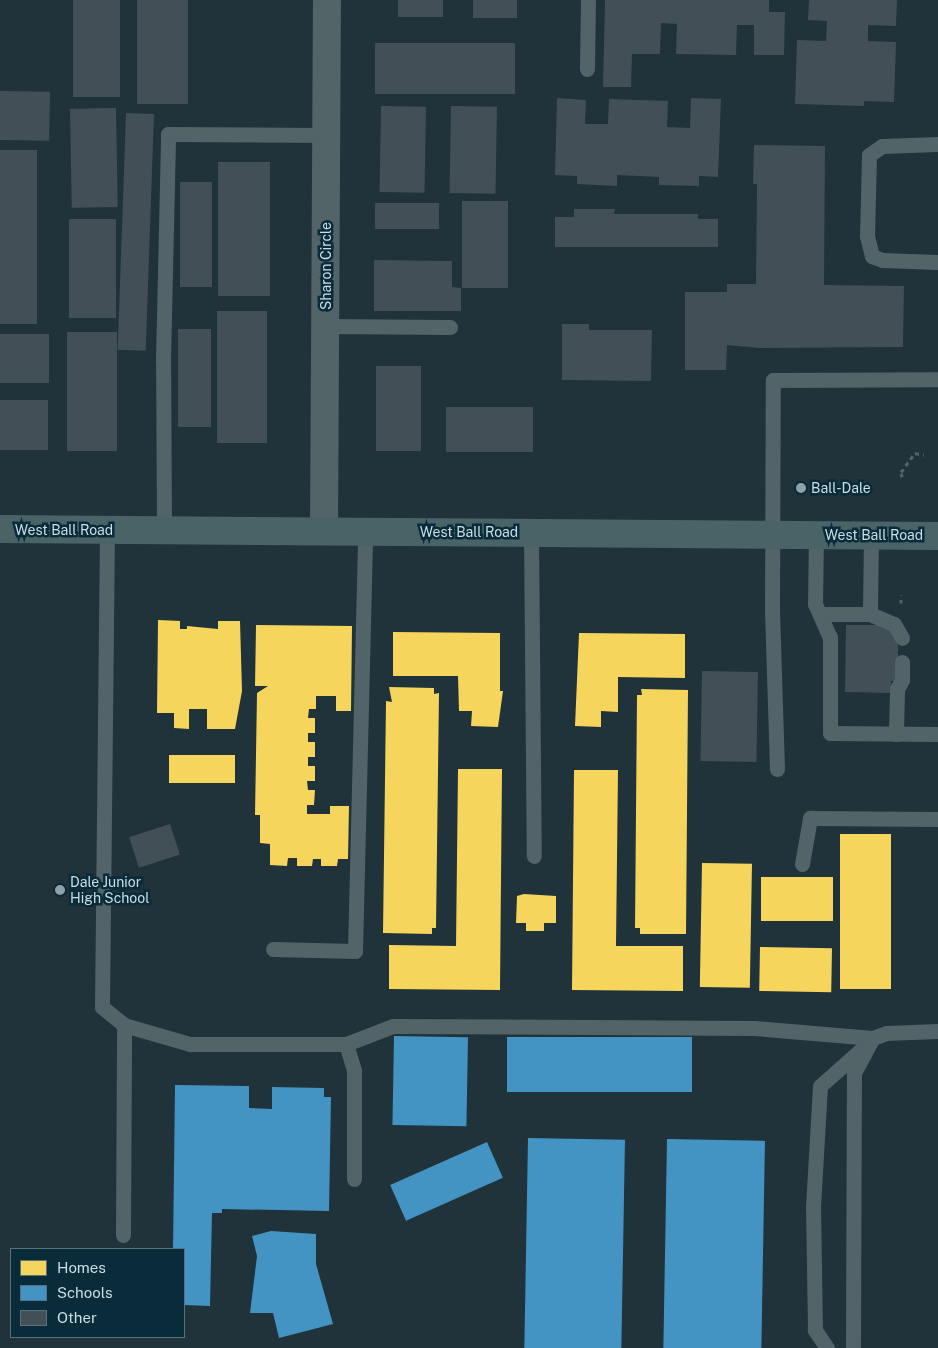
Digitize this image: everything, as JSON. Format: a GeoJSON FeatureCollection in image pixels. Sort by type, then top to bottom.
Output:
{"type":"FeatureCollection","features":[{"type":"Feature","properties":{"kind":"main road","name":"West Ball Road"},"geometry":{"type":"LineString","coordinates":[[0,529],[938,536]]}},
{"type":"Feature","properties":{"kind":"street","name":"Sharon Circle"},"geometry":{"type":"LineString","coordinates":[[324,531],[327,0]]}},
{"type":"Feature","properties":{"kind":"lane"},"geometry":{"type":"LineString","coordinates":[[587,69],[588,0]]}},
{"type":"Feature","properties":{"kind":"lane"},"geometry":{"type":"LineString","coordinates":[[164,530],[163,360],[168,134],[326,135]]}},
{"type":"Feature","properties":{"kind":"lane"},"geometry":{"type":"LineString","coordinates":[[938,144],[882,146],[869,155],[867,236],[872,256],[882,260],[938,262]]}},
{"type":"Feature","properties":{"kind":"lane"},"geometry":{"type":"LineString","coordinates":[[325,326],[450,327]]}},
{"type":"Feature","properties":{"kind":"lane"},"geometry":{"type":"LineString","coordinates":[[777,769],[772,612],[774,535],[773,380],[938,379]]}},
{"type":"Feature","properties":{"kind":"lane"},"geometry":{"type":"LineString","coordinates":[[108,530],[102,1007],[124,1025],[190,1044],[346,1044],[392,1026],[754,1028],[873,1038],[886,1034],[938,1031]]}},
{"type":"Feature","properties":{"kind":"lane"},"geometry":{"type":"LineString","coordinates":[[273,949],[355,951],[365,532]]}},
{"type":"Feature","properties":{"kind":"lane"},"geometry":{"type":"LineString","coordinates":[[531,533],[534,856]]}},
{"type":"Feature","properties":{"kind":"lane"},"geometry":{"type":"LineString","coordinates":[[816,535],[816,604],[830,637],[830,733],[938,734]]}},
{"type":"Feature","properties":{"kind":"lane"},"geometry":{"type":"LineString","coordinates":[[870,614],[871,535]]}},
{"type":"Feature","properties":{"kind":"lane"},"geometry":{"type":"LineString","coordinates":[[820,614],[870,614],[894,624],[902,638]]}},
{"type":"Feature","properties":{"kind":"lane"},"geometry":{"type":"LineString","coordinates":[[896,734],[897,689],[902,680],[902,662]]}},
{"type":"Feature","properties":{"kind":"lane"},"geometry":{"type":"LineString","coordinates":[[802,864],[810,818],[938,818]]}},
{"type":"Feature","properties":{"kind":"lane"},"geometry":{"type":"LineString","coordinates":[[122,1235],[124,1025]]}},
{"type":"Feature","properties":{"kind":"lane"},"geometry":{"type":"LineString","coordinates":[[827,1348],[815,1330],[813,1207],[820,1086],[873,1038]]}},
{"type":"Feature","properties":{"kind":"lane"},"geometry":{"type":"LineString","coordinates":[[853,1348],[854,1073],[873,1038]]}},
{"type":"Feature","properties":{"kind":"lane"},"geometry":{"type":"LineString","coordinates":[[346,1044],[354,1071],[354,1179]]}},
{"type":"Feature","properties":{"kind":"path"},"geometry":{"type":"LineString","coordinates":[[902,477],[901,472],[915,453],[924,456]]}},
{"type":"Feature","properties":{"kind":"building: Homes"},"geometry":{"type":"Polygon","coordinates":[[[158,620],[180,621],[180,629],[187,629],[187,626],[218,629],[218,621],[240,621],[242,691],[235,729],[207,729],[207,709],[189,709],[189,729],[174,728],[174,713],[157,713],[158,620]]]}},
{"type":"Feature","properties":{"kind":"building: Homes"},"geometry":{"type":"Polygon","coordinates":[[[256,625],[352,626],[351,711],[336,711],[336,696],[316,696],[316,709],[309,709],[308,718],[315,718],[315,733],[308,733],[308,742],[315,742],[315,757],[308,757],[308,766],[315,766],[315,781],[307,781],[308,790],[315,790],[314,805],[307,805],[307,814],[330,814],[330,806],[349,806],[348,859],[338,859],[337,866],[321,866],[321,859],[313,859],[312,866],[297,866],[297,858],[288,858],[287,866],[270,865],[270,844],[260,843],[260,815],[255,815],[257,693],[268,686],[255,686],[256,625]]]}},
{"type":"Feature","properties":{"kind":"building: Homes"},"geometry":{"type":"Polygon","coordinates":[[[393,632],[500,633],[500,691],[503,691],[498,727],[471,726],[472,711],[459,711],[458,676],[393,676],[393,632]]]}},
{"type":"Feature","properties":{"kind":"building: Homes"},"geometry":{"type":"Polygon","coordinates":[[[579,633],[685,634],[685,678],[618,677],[618,712],[601,711],[601,727],[575,726],[579,633]]]}},
{"type":"Feature","properties":{"kind":"building: Homes"},"geometry":{"type":"Polygon","coordinates":[[[389,687],[434,688],[434,694],[439,693],[436,928],[432,928],[432,934],[383,933],[386,701],[392,702],[389,687]]]}},
{"type":"Feature","properties":{"kind":"building: Homes"},"geometry":{"type":"Polygon","coordinates":[[[641,689],[688,690],[686,934],[640,934],[640,928],[635,928],[637,695],[642,695],[641,689]]]}},
{"type":"Feature","properties":{"kind":"building: Homes"},"geometry":{"type":"Polygon","coordinates":[[[169,755],[235,755],[235,783],[169,783],[169,755]]]}},
{"type":"Feature","properties":{"kind":"building: Homes"},"geometry":{"type":"Polygon","coordinates":[[[458,769],[502,769],[500,990],[389,989],[389,945],[456,946],[458,769]]]}},
{"type":"Feature","properties":{"kind":"building: Homes"},"geometry":{"type":"Polygon","coordinates":[[[574,770],[618,770],[616,946],[683,946],[683,991],[572,990],[574,770]]]}},
{"type":"Feature","properties":{"kind":"building: Homes"},"geometry":{"type":"Polygon","coordinates":[[[840,834],[891,834],[891,989],[840,989],[840,834]]]}},
{"type":"Feature","properties":{"kind":"building: Homes"},"geometry":{"type":"Polygon","coordinates":[[[702,863],[752,864],[750,988],[700,987],[702,863]]]}},
{"type":"Feature","properties":{"kind":"building: Homes"},"geometry":{"type":"Polygon","coordinates":[[[761,877],[833,877],[833,921],[761,921],[761,877]]]}},
{"type":"Feature","properties":{"kind":"building: Homes"},"geometry":{"type":"Polygon","coordinates":[[[524,894],[556,896],[556,923],[544,923],[544,931],[526,931],[526,923],[516,923],[517,896],[524,894]]]}},
{"type":"Feature","properties":{"kind":"building: Homes"},"geometry":{"type":"Polygon","coordinates":[[[760,947],[832,948],[831,992],[759,991],[760,947]]]}},
{"type":"Feature","properties":{"kind":"building: Schools"},"geometry":{"type":"Polygon","coordinates":[[[394,1036],[468,1037],[466,1126],[392,1125],[394,1036]]]}},
{"type":"Feature","properties":{"kind":"building: Schools"},"geometry":{"type":"Polygon","coordinates":[[[507,1037],[692,1037],[692,1092],[507,1092],[507,1037]]]}},
{"type":"Feature","properties":{"kind":"building: Schools"},"geometry":{"type":"Polygon","coordinates":[[[175,1085],[249,1086],[249,1108],[272,1109],[272,1087],[324,1088],[324,1097],[331,1097],[329,1211],[222,1209],[222,1213],[212,1213],[210,1306],[185,1305],[185,1248],[173,1248],[175,1085]]]}},
{"type":"Feature","properties":{"kind":"building: Schools"},"geometry":{"type":"Polygon","coordinates":[[[528,1138],[625,1140],[621,1348],[524,1348],[528,1138]]]}},
{"type":"Feature","properties":{"kind":"building: Schools"},"geometry":{"type":"Polygon","coordinates":[[[667,1139],[765,1141],[761,1348],[663,1348],[667,1139]]]}},
{"type":"Feature","properties":{"kind":"building: Schools"},"geometry":{"type":"Polygon","coordinates":[[[487,1142],[503,1178],[406,1221],[390,1185],[487,1142]]]}},
{"type":"Feature","properties":{"kind":"building: Schools"},"geometry":{"type":"Polygon","coordinates":[[[271,1231],[316,1234],[316,1264],[333,1324],[279,1338],[273,1313],[250,1313],[257,1256],[252,1236],[271,1231]]]}},
{"type":"Feature","properties":{"kind":"building: Other"},"geometry":{"type":"Polygon","coordinates":[[[73,0],[120,0],[120,97],[73,97],[73,0]]]}},
{"type":"Feature","properties":{"kind":"building: Other"},"geometry":{"type":"Polygon","coordinates":[[[137,0],[188,0],[188,104],[137,104],[137,0]]]}},
{"type":"Feature","properties":{"kind":"building: Other"},"geometry":{"type":"Polygon","coordinates":[[[398,0],[443,0],[443,17],[398,17],[398,0]]]}},
{"type":"Feature","properties":{"kind":"building: Other"},"geometry":{"type":"Polygon","coordinates":[[[473,0],[517,0],[517,18],[473,18],[473,0]]]}},
{"type":"Feature","properties":{"kind":"building: Other"},"geometry":{"type":"Polygon","coordinates":[[[605,0],[769,0],[769,12],[785,12],[784,55],[754,55],[754,25],[737,25],[736,55],[676,54],[677,24],[661,23],[660,54],[632,54],[631,87],[603,87],[605,0]]]}},
{"type":"Feature","properties":{"kind":"building: Other"},"geometry":{"type":"Polygon","coordinates":[[[809,0],[897,0],[896,26],[868,25],[868,41],[896,42],[894,102],[864,101],[864,106],[795,104],[797,40],[826,41],[827,21],[808,20],[809,0]]]}},
{"type":"Feature","properties":{"kind":"building: Other"},"geometry":{"type":"Polygon","coordinates":[[[375,43],[515,43],[515,94],[375,94],[375,43]]]}},
{"type":"Feature","properties":{"kind":"building: Other"},"geometry":{"type":"Polygon","coordinates":[[[0,91],[50,92],[49,141],[0,140],[0,91]]]}},
{"type":"Feature","properties":{"kind":"building: Other"},"geometry":{"type":"Polygon","coordinates":[[[557,98],[586,100],[585,124],[608,124],[609,99],[668,101],[667,127],[690,128],[691,98],[721,99],[718,177],[699,176],[699,186],[659,185],[659,177],[617,175],[617,186],[577,184],[577,176],[555,175],[557,98]]]}},
{"type":"Feature","properties":{"kind":"building: Other"},"geometry":{"type":"Polygon","coordinates":[[[381,106],[426,107],[424,193],[379,192],[381,106]]]}},
{"type":"Feature","properties":{"kind":"building: Other"},"geometry":{"type":"Polygon","coordinates":[[[451,106],[497,107],[495,194],[449,193],[451,106]]]}},
{"type":"Feature","properties":{"kind":"building: Other"},"geometry":{"type":"Polygon","coordinates":[[[116,108],[118,207],[72,208],[70,109],[116,108]]]}},
{"type":"Feature","properties":{"kind":"building: Other"},"geometry":{"type":"Polygon","coordinates":[[[126,113],[154,114],[146,351],[118,350],[126,113]]]}},
{"type":"Feature","properties":{"kind":"building: Other"},"geometry":{"type":"Polygon","coordinates":[[[754,145],[825,146],[824,285],[904,286],[903,347],[759,348],[727,345],[726,370],[685,370],[685,292],[727,292],[727,284],[756,284],[757,184],[753,184],[754,145]]]}},
{"type":"Feature","properties":{"kind":"building: Other"},"geometry":{"type":"Polygon","coordinates":[[[0,150],[37,150],[37,324],[0,324],[0,150]]]}},
{"type":"Feature","properties":{"kind":"building: Other"},"geometry":{"type":"Polygon","coordinates":[[[218,162],[270,162],[270,296],[218,296],[218,162]]]}},
{"type":"Feature","properties":{"kind":"building: Other"},"geometry":{"type":"Polygon","coordinates":[[[180,182],[212,182],[212,287],[180,287],[180,182]]]}},
{"type":"Feature","properties":{"kind":"building: Other"},"geometry":{"type":"Polygon","coordinates":[[[462,201],[508,201],[508,288],[462,288],[462,201]]]}},
{"type":"Feature","properties":{"kind":"building: Other"},"geometry":{"type":"Polygon","coordinates":[[[375,203],[439,203],[439,229],[375,229],[375,203]]]}},
{"type":"Feature","properties":{"kind":"building: Other"},"geometry":{"type":"Polygon","coordinates":[[[574,209],[615,209],[614,214],[698,214],[698,219],[718,219],[718,247],[555,247],[555,217],[574,217],[574,209]]]}},
{"type":"Feature","properties":{"kind":"building: Other"},"geometry":{"type":"Polygon","coordinates":[[[69,219],[116,219],[116,318],[69,318],[69,219]]]}},
{"type":"Feature","properties":{"kind":"building: Other"},"geometry":{"type":"Polygon","coordinates":[[[374,260],[452,261],[452,287],[461,288],[461,311],[374,311],[374,260]]]}},
{"type":"Feature","properties":{"kind":"building: Other"},"geometry":{"type":"Polygon","coordinates":[[[217,311],[267,311],[267,443],[217,443],[217,311]]]}},
{"type":"Feature","properties":{"kind":"building: Other"},"geometry":{"type":"Polygon","coordinates":[[[562,324],[589,324],[589,330],[652,330],[651,381],[562,380],[562,324]]]}},
{"type":"Feature","properties":{"kind":"building: Other"},"geometry":{"type":"Polygon","coordinates":[[[178,329],[211,329],[211,427],[178,427],[178,329]]]}},
{"type":"Feature","properties":{"kind":"building: Other"},"geometry":{"type":"Polygon","coordinates":[[[67,332],[117,332],[117,451],[67,451],[67,332]]]}},
{"type":"Feature","properties":{"kind":"building: Other"},"geometry":{"type":"Polygon","coordinates":[[[0,334],[49,334],[49,383],[0,383],[0,334]]]}},
{"type":"Feature","properties":{"kind":"building: Other"},"geometry":{"type":"Polygon","coordinates":[[[376,366],[421,366],[421,451],[376,451],[376,366]]]}},
{"type":"Feature","properties":{"kind":"building: Other"},"geometry":{"type":"Polygon","coordinates":[[[0,400],[48,400],[48,450],[0,450],[0,400]]]}},
{"type":"Feature","properties":{"kind":"building: Other"},"geometry":{"type":"Polygon","coordinates":[[[446,407],[533,407],[533,452],[446,452],[446,407]]]}},
{"type":"Feature","properties":{"kind":"building: Other"},"geometry":{"type":"Polygon","coordinates":[[[846,625],[892,625],[892,636],[898,637],[898,681],[891,681],[891,693],[845,692],[846,625]]]}},
{"type":"Feature","properties":{"kind":"building: Other"},"geometry":{"type":"Polygon","coordinates":[[[702,671],[758,672],[756,762],[700,761],[702,671]]]}},
{"type":"Feature","properties":{"kind":"building: Other"},"geometry":{"type":"Polygon","coordinates":[[[170,824],[180,854],[139,868],[129,837],[170,824]]]}},
{"type":"Feature","properties":{"kind":"place","name":"Ball-Dale"},"geometry":{"type":"Point","coordinates":[801,488]}},
{"type":"Feature","properties":{"kind":"place","name":"Dale Junior High School"},"geometry":{"type":"Point","coordinates":[60,890]}}]}
